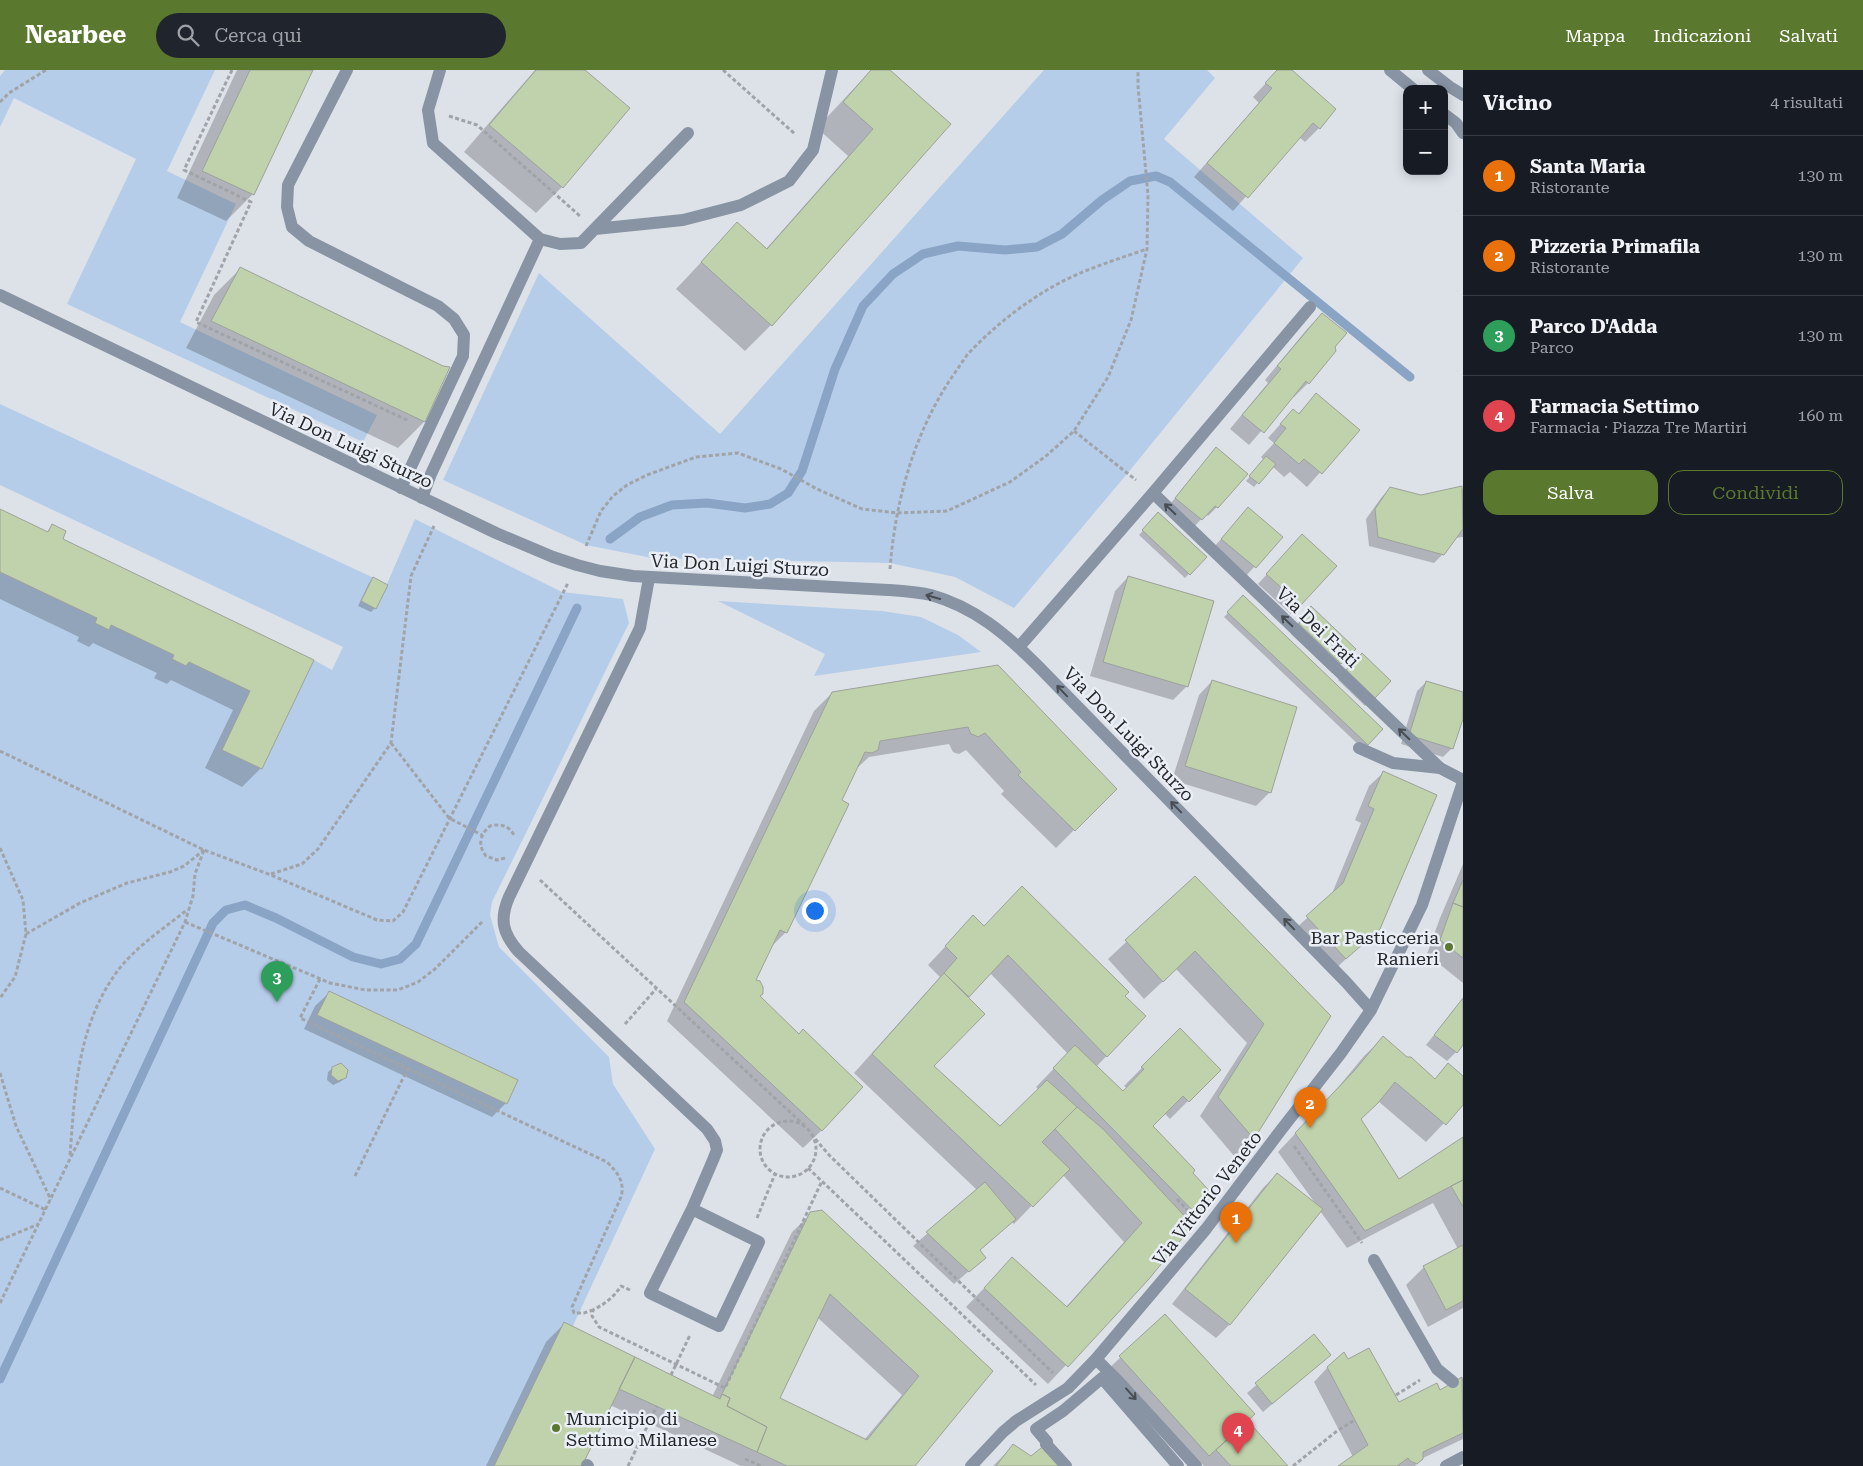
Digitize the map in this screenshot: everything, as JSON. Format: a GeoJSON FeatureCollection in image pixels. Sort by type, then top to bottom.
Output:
{"type":"FeatureCollection","features":[{"type":"Feature","properties":{"kind":"street"},"geometry":{"type":"LineString","coordinates":[[347,70],[288,186],[287,207],[292,227],[308,240],[438,306],[454,319],[464,335],[463,356],[401,488]]}},
{"type":"Feature","properties":{"kind":"street"},"geometry":{"type":"LineString","coordinates":[[440,70],[428,110],[434,143],[540,239],[560,244],[582,243],[688,134]]}},
{"type":"Feature","properties":{"kind":"street"},"geometry":{"type":"LineString","coordinates":[[595,230],[684,220],[741,205],[789,181],[813,150],[832,70]]}},
{"type":"Feature","properties":{"kind":"street"},"geometry":{"type":"LineString","coordinates":[[1390,70],[1408,85]]}},
{"type":"Feature","properties":{"kind":"street"},"geometry":{"type":"LineString","coordinates":[[1428,70],[1463,95]]}},
{"type":"Feature","properties":{"kind":"street"},"geometry":{"type":"LineString","coordinates":[[1448,117],[1456,123],[1463,133]]}},
{"type":"Feature","properties":{"kind":"street"},"geometry":{"type":"LineString","coordinates":[[422,498],[431,474],[540,239]]}},
{"type":"Feature","properties":{"kind":"street","name":"Via Don Luigi Sturzo"},"geometry":{"type":"LineString","coordinates":[[0,295],[422,498],[496,533],[553,557],[600,571],[649,578],[888,590],[930,595],[964,607],[990,623],[1019,647],[1326,961],[1371,1010]]}},
{"type":"Feature","properties":{"kind":"street"},"geometry":{"type":"LineString","coordinates":[[1019,647],[1310,308]]}},
{"type":"Feature","properties":{"kind":"street","name":"Via Dei Frati"},"geometry":{"type":"LineString","coordinates":[[1153,493],[1440,768],[1463,781]]}},
{"type":"Feature","properties":{"kind":"street"},"geometry":{"type":"LineString","coordinates":[[649,578],[640,628],[504,910],[503,924],[511,943],[707,1129],[715,1140],[717,1150],[714,1160],[650,1293],[719,1326],[759,1242],[692,1209]]}},
{"type":"Feature","properties":{"kind":"street"},"geometry":{"type":"LineString","coordinates":[[1359,748],[1393,763],[1440,768]]}},
{"type":"Feature","properties":{"kind":"street","name":"Via Vittorio Veneto"},"geometry":{"type":"LineString","coordinates":[[1003,1432],[1016,1421],[1068,1388],[1096,1359],[1206,1230],[1341,1053],[1371,1010],[1422,905],[1463,781]]}},
{"type":"Feature","properties":{"kind":"street"},"geometry":{"type":"LineString","coordinates":[[1374,1260],[1437,1369],[1453,1382]]}},
{"type":"Feature","properties":{"kind":"street"},"geometry":{"type":"LineString","coordinates":[[1096,1359],[1196,1466]]}},
{"type":"Feature","properties":{"kind":"street"},"geometry":{"type":"LineString","coordinates":[[1066,1466],[1046,1444],[1047,1442],[1036,1429],[1063,1411],[1102,1378],[1178,1466]]}},
{"type":"Feature","properties":{"kind":"street"},"geometry":{"type":"LineString","coordinates":[[971,1466],[1003,1432]]}},
{"type":"Feature","properties":{"kind":"street"},"geometry":{"type":"LineString","coordinates":[[978,1466],[1003,1432]]}},
{"type":"Feature","properties":{"kind":"street"},"geometry":{"type":"LineString","coordinates":[[1446,1466],[1463,1457]]}},
{"type":"Feature","properties":{"kind":"path"},"geometry":{"type":"LineString","coordinates":[[0,102],[9,93],[46,70]]}},
{"type":"Feature","properties":{"kind":"path"},"geometry":{"type":"LineString","coordinates":[[232,70],[184,170],[251,202],[196,322],[428,430]]}},
{"type":"Feature","properties":{"kind":"path"},"geometry":{"type":"LineString","coordinates":[[723,70],[813,150]]}},
{"type":"Feature","properties":{"kind":"path"},"geometry":{"type":"LineString","coordinates":[[584,550],[601,511],[613,496],[627,485],[647,475],[696,457],[738,453],[781,469],[817,489],[862,509],[897,513],[947,511],[1010,482],[1046,456],[1074,431],[1108,377],[1131,320],[1147,249],[1148,195],[1138,70]]}},
{"type":"Feature","properties":{"kind":"path"},"geometry":{"type":"LineString","coordinates":[[428,110],[477,125],[595,230]]}},
{"type":"Feature","properties":{"kind":"path"},"geometry":{"type":"LineString","coordinates":[[888,590],[897,513],[915,450],[939,396],[966,357],[1001,322],[1053,287],[1098,266],[1147,249]]}},
{"type":"Feature","properties":{"kind":"path"},"geometry":{"type":"LineString","coordinates":[[1074,431],[1153,493]]}},
{"type":"Feature","properties":{"kind":"path"},"geometry":{"type":"LineString","coordinates":[[271,875],[302,864],[318,848],[391,743],[411,576],[444,508]]}},
{"type":"Feature","properties":{"kind":"path"},"geometry":{"type":"LineString","coordinates":[[0,751],[204,850],[271,875],[378,920],[392,921],[403,912],[569,580]]}},
{"type":"Feature","properties":{"kind":"path"},"geometry":{"type":"LineString","coordinates":[[391,743],[449,818],[480,834]]}},
{"type":"Feature","properties":{"kind":"path"},"geometry":{"type":"LineString","coordinates":[[480,834],[490,826],[501,825],[511,831],[515,842]]}},
{"type":"Feature","properties":{"kind":"path"},"geometry":{"type":"LineString","coordinates":[[480,834],[480,846],[486,856],[497,860],[508,857]]}},
{"type":"Feature","properties":{"kind":"path"},"geometry":{"type":"LineString","coordinates":[[0,848],[23,900],[26,934],[15,977],[0,998]]}},
{"type":"Feature","properties":{"kind":"path"},"geometry":{"type":"LineString","coordinates":[[0,1303],[185,922],[193,896],[194,874],[204,850]]}},
{"type":"Feature","properties":{"kind":"path"},"geometry":{"type":"LineString","coordinates":[[26,934],[80,903],[126,883],[170,872],[184,866],[204,850]]}},
{"type":"Feature","properties":{"kind":"path"},"geometry":{"type":"LineString","coordinates":[[534,874],[805,1126],[829,1154],[1068,1388]]}},
{"type":"Feature","properties":{"kind":"path"},"geometry":{"type":"LineString","coordinates":[[70,1158],[78,1062],[94,1010],[117,972],[145,944],[189,909]]}},
{"type":"Feature","properties":{"kind":"path"},"geometry":{"type":"LineString","coordinates":[[185,922],[330,984],[365,990],[398,990],[418,982],[435,969],[490,915],[504,910]]}},
{"type":"Feature","properties":{"kind":"path"},"geometry":{"type":"LineString","coordinates":[[320,979],[300,1018],[607,1162],[615,1170],[621,1178],[623,1189],[621,1198],[572,1308],[574,1313],[577,1314],[593,1310]]}},
{"type":"Feature","properties":{"kind":"path"},"geometry":{"type":"LineString","coordinates":[[611,1039],[656,988]]}},
{"type":"Feature","properties":{"kind":"path"},"geometry":{"type":"LineString","coordinates":[[355,1176],[408,1068]]}},
{"type":"Feature","properties":{"kind":"path"},"geometry":{"type":"LineString","coordinates":[[0,1073],[16,1126],[51,1200]]}},
{"type":"Feature","properties":{"kind":"path"},"geometry":{"type":"LineString","coordinates":[[805,1126],[787,1121],[778,1122],[770,1127],[760,1143],[762,1161],[768,1169],[784,1177],[793,1177],[801,1174],[808,1168],[816,1151],[811,1134]]}},
{"type":"Feature","properties":{"kind":"path"},"geometry":{"type":"LineString","coordinates":[[1281,1130],[1374,1260]]}},
{"type":"Feature","properties":{"kind":"path"},"geometry":{"type":"LineString","coordinates":[[808,1168],[1051,1400]]}},
{"type":"Feature","properties":{"kind":"path"},"geometry":{"type":"LineString","coordinates":[[748,1237],[775,1174]]}},
{"type":"Feature","properties":{"kind":"path"},"geometry":{"type":"LineString","coordinates":[[0,1188],[46,1210]]}},
{"type":"Feature","properties":{"kind":"path"},"geometry":{"type":"LineString","coordinates":[[0,1240],[39,1224]]}},
{"type":"Feature","properties":{"kind":"path"},"geometry":{"type":"LineString","coordinates":[[671,1375],[699,1316]]}},
{"type":"Feature","properties":{"kind":"path"},"geometry":{"type":"LineString","coordinates":[[1396,1395],[1437,1369]]}},
{"type":"Feature","properties":{"kind":"path"},"geometry":{"type":"LineString","coordinates":[[628,1466],[657,1406]]}},
{"type":"Feature","properties":{"kind":"path"},"geometry":{"type":"LineString","coordinates":[[1293,1466],[1337,1431],[1355,1420]]}},
{"type":"Feature","properties":{"kind":"path"},"geometry":{"type":"LineString","coordinates":[[745,1459],[761,1466]]}},
{"type":"Feature","properties":{"kind":"shaded area"},"geometry":{"type":"Polygon","coordinates":[[[5,70],[215,70],[167,171],[236,204],[180,322],[377,415],[363,442],[67,304],[136,159],[14,98],[0,127],[0,76],[5,70]]]}},
{"type":"Feature","properties":{"kind":"shaded area"},"geometry":{"type":"Polygon","coordinates":[[[1044,70],[1207,70],[1215,78],[1164,139],[1303,258],[1127,474],[1014,608],[955,577],[890,563],[652,558],[586,545],[443,480],[539,273],[720,434],[1044,70]]]}},
{"type":"Feature","properties":{"kind":"shaded area"},"geometry":{"type":"Polygon","coordinates":[[[0,404],[387,584],[415,519],[562,592],[623,599],[629,623],[492,902],[490,915],[499,947],[609,1057],[613,1084],[655,1149],[508,1466],[0,1466],[0,572],[97,618],[95,623],[109,629],[111,625],[174,655],[172,659],[186,666],[189,662],[250,691],[222,750],[262,769],[314,660],[332,670],[343,647],[0,485],[0,404]]]}},
{"type":"Feature","properties":{"kind":"shaded area"},"geometry":{"type":"Polygon","coordinates":[[[718,601],[882,611],[921,617],[958,635],[981,652],[814,676],[825,654],[718,601]]]}},
{"type":"Feature","properties":{"kind":"building"},"geometry":{"type":"Polygon","coordinates":[[[250,70],[313,70],[254,195],[202,171],[250,70]]]}},
{"type":"Feature","properties":{"kind":"building"},"geometry":{"type":"Polygon","coordinates":[[[536,70],[585,70],[630,108],[563,188],[489,125],[536,70]]]}},
{"type":"Feature","properties":{"kind":"building"},"geometry":{"type":"Polygon","coordinates":[[[871,70],[890,70],[951,124],[772,326],[701,262],[737,222],[767,249],[873,129],[843,102],[871,70]]]}},
{"type":"Feature","properties":{"kind":"building"},"geometry":{"type":"Polygon","coordinates":[[[1277,70],[1292,70],[1336,109],[1320,129],[1313,123],[1248,198],[1207,163],[1272,88],[1265,83],[1277,70]]]}},
{"type":"Feature","properties":{"kind":"building"},"geometry":{"type":"Polygon","coordinates":[[[240,267],[443,366],[450,367],[425,422],[211,321],[240,267]]]}},
{"type":"Feature","properties":{"kind":"building"},"geometry":{"type":"Polygon","coordinates":[[[1322,313],[1347,333],[1335,347],[1336,351],[1309,384],[1306,381],[1264,433],[1242,415],[1281,369],[1277,366],[1322,313]]]}},
{"type":"Feature","properties":{"kind":"building"},"geometry":{"type":"Polygon","coordinates":[[[1316,393],[1360,430],[1322,474],[1304,459],[1299,464],[1274,443],[1286,428],[1280,424],[1293,409],[1299,414],[1316,393]]]}},
{"type":"Feature","properties":{"kind":"building"},"geometry":{"type":"Polygon","coordinates":[[[1216,447],[1248,474],[1218,508],[1215,506],[1202,520],[1175,498],[1216,447]]]}},
{"type":"Feature","properties":{"kind":"building"},"geometry":{"type":"Polygon","coordinates":[[[1266,456],[1276,464],[1259,484],[1249,476],[1266,456]]]}},
{"type":"Feature","properties":{"kind":"building"},"geometry":{"type":"Polygon","coordinates":[[[1462,486],[1463,529],[1444,555],[1378,537],[1375,509],[1390,487],[1421,495],[1462,486]]]}},
{"type":"Feature","properties":{"kind":"building"},"geometry":{"type":"Polygon","coordinates":[[[1248,507],[1283,537],[1256,568],[1221,539],[1248,507]]]}},
{"type":"Feature","properties":{"kind":"building"},"geometry":{"type":"Polygon","coordinates":[[[0,509],[48,532],[52,524],[66,531],[63,539],[314,660],[262,769],[222,750],[250,691],[189,662],[186,666],[172,659],[174,655],[111,625],[109,630],[95,623],[97,618],[0,572],[0,509]]]}},
{"type":"Feature","properties":{"kind":"building"},"geometry":{"type":"Polygon","coordinates":[[[1158,512],[1207,557],[1190,575],[1142,530],[1158,512]]]}},
{"type":"Feature","properties":{"kind":"building"},"geometry":{"type":"Polygon","coordinates":[[[1302,534],[1337,566],[1301,605],[1266,574],[1302,534]]]}},
{"type":"Feature","properties":{"kind":"building"},"geometry":{"type":"Polygon","coordinates":[[[1128,576],[1214,601],[1188,687],[1103,662],[1128,576]]]}},
{"type":"Feature","properties":{"kind":"building"},"geometry":{"type":"Polygon","coordinates":[[[373,577],[388,585],[376,609],[361,601],[373,577]]]}},
{"type":"Feature","properties":{"kind":"building"},"geometry":{"type":"Polygon","coordinates":[[[1243,595],[1383,729],[1368,745],[1227,612],[1243,595]]]}},
{"type":"Feature","properties":{"kind":"building"},"geometry":{"type":"Polygon","coordinates":[[[1311,606],[1356,649],[1341,664],[1299,624],[1311,606]]]}},
{"type":"Feature","properties":{"kind":"building"},"geometry":{"type":"Polygon","coordinates":[[[1362,653],[1391,681],[1375,698],[1346,670],[1362,653]]]}},
{"type":"Feature","properties":{"kind":"building"},"geometry":{"type":"Polygon","coordinates":[[[998,665],[1117,789],[1075,831],[1018,775],[1021,772],[985,733],[978,737],[971,734],[968,727],[880,741],[878,750],[872,753],[865,752],[842,800],[849,804],[787,933],[780,930],[756,980],[760,981],[763,987],[763,994],[760,996],[799,1034],[803,1029],[863,1087],[822,1131],[684,1002],[832,692],[998,665]]]}},
{"type":"Feature","properties":{"kind":"building"},"geometry":{"type":"Polygon","coordinates":[[[1212,680],[1297,707],[1271,793],[1185,766],[1212,680]]]}},
{"type":"Feature","properties":{"kind":"building"},"geometry":{"type":"Polygon","coordinates":[[[1426,681],[1463,692],[1463,719],[1453,749],[1409,735],[1426,681]]]}},
{"type":"Feature","properties":{"kind":"building"},"geometry":{"type":"Polygon","coordinates":[[[1383,771],[1437,795],[1380,929],[1346,959],[1306,916],[1343,883],[1374,809],[1368,806],[1383,771]]]}},
{"type":"Feature","properties":{"kind":"building"},"geometry":{"type":"Polygon","coordinates":[[[1195,876],[1331,1016],[1254,1139],[1218,1097],[1264,1024],[1195,951],[1163,982],[1125,940],[1195,876]]]}},
{"type":"Feature","properties":{"kind":"building"},"geometry":{"type":"Polygon","coordinates":[[[1463,880],[1463,907],[1453,903],[1463,880]]]}},
{"type":"Feature","properties":{"kind":"building"},"geometry":{"type":"Polygon","coordinates":[[[1022,886],[1129,992],[1125,996],[1146,1016],[1107,1057],[1008,955],[969,997],[944,973],[957,958],[945,946],[973,915],[984,926],[1022,886]]]}},
{"type":"Feature","properties":{"kind":"building"},"geometry":{"type":"Polygon","coordinates":[[[1453,903],[1463,907],[1463,958],[1440,940],[1453,903]]]}},
{"type":"Feature","properties":{"kind":"building"},"geometry":{"type":"Polygon","coordinates":[[[944,973],[985,1014],[934,1066],[1000,1126],[1047,1080],[1077,1107],[1042,1142],[1070,1169],[1033,1207],[872,1054],[944,973]]]}},
{"type":"Feature","properties":{"kind":"building"},"geometry":{"type":"Polygon","coordinates":[[[329,991],[518,1080],[507,1104],[317,1015],[329,991]]]}},
{"type":"Feature","properties":{"kind":"building"},"geometry":{"type":"Polygon","coordinates":[[[1463,998],[1463,1045],[1457,1053],[1434,1035],[1463,998]]]}},
{"type":"Feature","properties":{"kind":"building"},"geometry":{"type":"Polygon","coordinates":[[[1180,1028],[1221,1070],[1189,1102],[1183,1096],[1153,1126],[1195,1170],[1193,1173],[1215,1197],[1198,1216],[1053,1068],[1075,1045],[1123,1091],[1144,1069],[1141,1067],[1180,1028]]]}},
{"type":"Feature","properties":{"kind":"building"},"geometry":{"type":"Polygon","coordinates":[[[1383,1036],[1407,1057],[1411,1057],[1435,1079],[1448,1063],[1463,1076],[1463,1105],[1446,1125],[1395,1082],[1378,1103],[1361,1119],[1399,1179],[1463,1137],[1463,1180],[1365,1231],[1295,1133],[1354,1071],[1383,1036]]]}},
{"type":"Feature","properties":{"kind":"building"},"geometry":{"type":"Polygon","coordinates":[[[341,1063],[348,1070],[346,1078],[338,1081],[331,1075],[332,1067],[341,1063]]]}},
{"type":"Feature","properties":{"kind":"building"},"geometry":{"type":"Polygon","coordinates":[[[1077,1107],[1103,1129],[1193,1225],[1149,1279],[1068,1367],[984,1288],[1012,1257],[1067,1307],[1142,1223],[1055,1129],[1077,1107]]]}},
{"type":"Feature","properties":{"kind":"building"},"geometry":{"type":"Polygon","coordinates":[[[1277,1173],[1323,1209],[1230,1325],[1185,1289],[1277,1173]]]}},
{"type":"Feature","properties":{"kind":"building"},"geometry":{"type":"Polygon","coordinates":[[[1463,1180],[1463,1207],[1451,1186],[1463,1180]]]}},
{"type":"Feature","properties":{"kind":"building"},"geometry":{"type":"Polygon","coordinates":[[[985,1182],[1016,1219],[980,1250],[986,1258],[969,1272],[926,1232],[985,1182]]]}},
{"type":"Feature","properties":{"kind":"building"},"geometry":{"type":"Polygon","coordinates":[[[822,1210],[993,1371],[915,1466],[787,1466],[757,1452],[767,1427],[727,1406],[730,1398],[722,1394],[810,1212],[822,1210]],[[830,1294],[780,1398],[867,1440],[919,1376],[830,1294]]]}},
{"type":"Feature","properties":{"kind":"building"},"geometry":{"type":"Polygon","coordinates":[[[1463,1245],[1463,1301],[1446,1310],[1423,1266],[1463,1245]]]}},
{"type":"Feature","properties":{"kind":"building"},"geometry":{"type":"Polygon","coordinates":[[[1165,1314],[1255,1414],[1209,1456],[1119,1356],[1165,1314]]]}},
{"type":"Feature","properties":{"kind":"building","name":"Municipio di Settimo Milanese"},"geometry":{"type":"Polygon","coordinates":[[[564,1322],[635,1357],[582,1466],[494,1466],[564,1322]]]}},
{"type":"Feature","properties":{"kind":"building"},"geometry":{"type":"Polygon","coordinates":[[[1314,1334],[1331,1355],[1272,1404],[1255,1383],[1314,1334]]]}},
{"type":"Feature","properties":{"kind":"building"},"geometry":{"type":"Polygon","coordinates":[[[1369,1348],[1399,1402],[1437,1383],[1440,1390],[1462,1377],[1463,1433],[1423,1452],[1423,1459],[1417,1464],[1408,1458],[1397,1466],[1338,1466],[1368,1445],[1327,1367],[1344,1352],[1348,1359],[1369,1348]]]}},
{"type":"Feature","properties":{"kind":"building"},"geometry":{"type":"Polygon","coordinates":[[[635,1357],[720,1399],[722,1394],[730,1398],[727,1406],[767,1427],[757,1452],[619,1389],[635,1357]]]}},
{"type":"Feature","properties":{"kind":"building"},"geometry":{"type":"Polygon","coordinates":[[[1248,1421],[1288,1466],[1231,1466],[1216,1450],[1248,1421]]]}},
{"type":"Feature","properties":{"kind":"building"},"geometry":{"type":"Polygon","coordinates":[[[1013,1444],[1031,1456],[1046,1444],[1066,1466],[996,1466],[1013,1444]]]}},
{"type":"Feature","properties":{"kind":"waterway"},"geometry":{"type":"LineString","coordinates":[[610,539],[640,517],[672,505],[707,503],[745,508],[770,504],[788,493],[802,471],[835,369],[863,306],[893,274],[923,254],[958,246],[1005,250],[1037,247],[1062,234],[1102,200],[1130,181],[1156,176],[1170,182],[1410,377]]}},
{"type":"Feature","properties":{"kind":"waterway"},"geometry":{"type":"LineString","coordinates":[[0,1379],[213,923],[226,910],[245,905],[276,918],[353,957],[381,964],[400,959],[416,944],[577,608]]}},
{"type":"Feature","properties":{"kind":"place","name":"Bar Pasticceria Ranieri"},"geometry":{"type":"Point","coordinates":[1449,947]}},
{"type":"Feature","properties":{"kind":"place","name":"Parco D'Adda"},"geometry":{"type":"Point","coordinates":[277,1002]}},
{"type":"Feature","properties":{"kind":"place","name":"Pizzeria Primafila"},"geometry":{"type":"Point","coordinates":[1310,1128]}},
{"type":"Feature","properties":{"kind":"place","name":"Santa Maria"},"geometry":{"type":"Point","coordinates":[1236,1243]}},
{"type":"Feature","properties":{"kind":"place","name":"Municipio di Settimo Milanese"},"geometry":{"type":"Point","coordinates":[556,1428]}},
{"type":"Feature","properties":{"kind":"place","name":"Farmacia Settimo"},"geometry":{"type":"Point","coordinates":[1238,1454]}}]}
